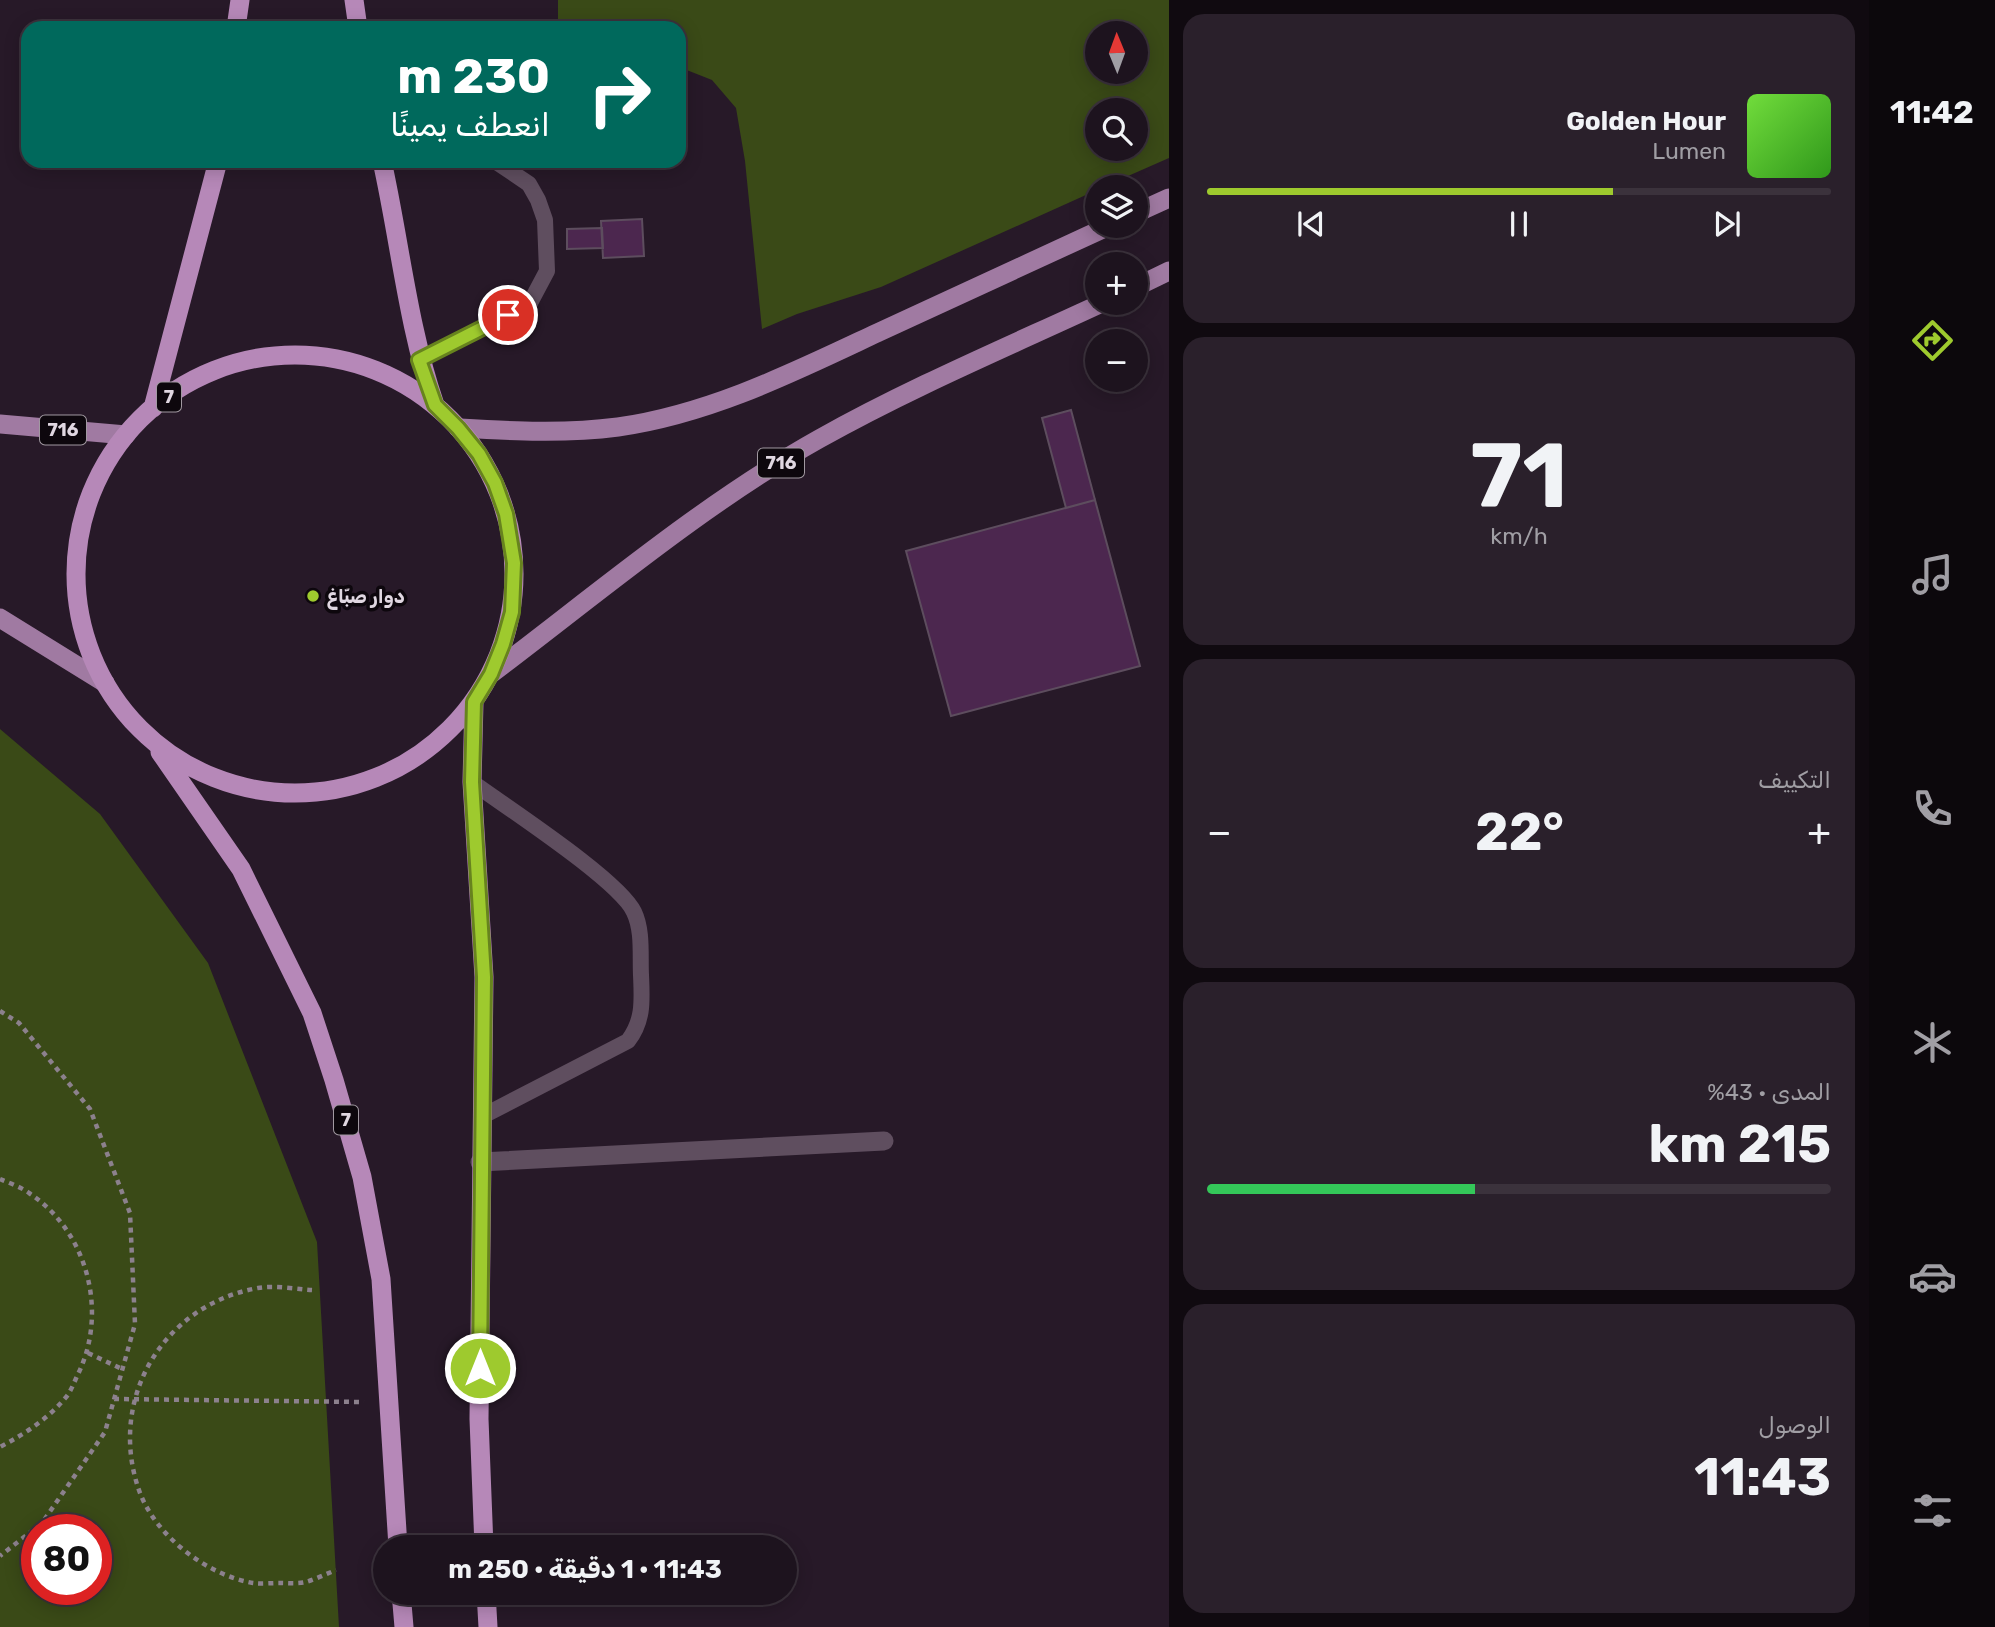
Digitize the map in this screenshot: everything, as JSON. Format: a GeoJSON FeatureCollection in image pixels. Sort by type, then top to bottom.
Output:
{"type":"FeatureCollection","features":[{"type":"Feature","properties":{"kind":"highway"},"geometry":{"type":"LineString","coordinates":[[237,21],[240,0]]}},
{"type":"Feature","properties":{"kind":"highway"},"geometry":{"type":"LineString","coordinates":[[354,0],[357,21]]}},
{"type":"Feature","properties":{"kind":"highway","name":"7"},"geometry":{"type":"LineString","coordinates":[[153,408],[217,168]]}},
{"type":"Feature","properties":{"kind":"highway","name":"7"},"geometry":{"type":"LineString","coordinates":[[384,168],[397,227],[419,360],[435,405]]}},
{"type":"Feature","properties":{"kind":"highway","name":"7"},"geometry":{"type":"LineString","coordinates":[[151,739],[181,761],[214,777],[284,793],[321,791],[356,784],[391,772],[422,753],[450,730],[474,702],[491,674],[512,612],[515,579],[513,546],[495,483],[479,454],[435,405],[403,384],[368,368],[331,359],[293,356],[255,359],[218,370],[184,386],[153,408],[126,435],[107,462],[92,492],[76,556],[76,589],[81,622],[91,654],[105,683],[126,713],[151,739],[242,869],[312,1013],[362,1177],[381,1279],[397,1535]]}},
{"type":"Feature","properties":{"kind":"highway","name":"7"},"geometry":{"type":"LineString","coordinates":[[474,702],[472,782],[484,977],[480,1161],[480,1419],[484,1535]]}},
{"type":"Feature","properties":{"kind":"highway"},"geometry":{"type":"LineString","coordinates":[[402,1605],[404,1627]]}},
{"type":"Feature","properties":{"kind":"highway"},"geometry":{"type":"LineString","coordinates":[[487,1605],[488,1627]]}},
{"type":"Feature","properties":{"kind":"main road"},"geometry":{"type":"LineString","coordinates":[[1148,208],[1169,198]]}},
{"type":"Feature","properties":{"kind":"main road"},"geometry":{"type":"LineString","coordinates":[[458,428],[557,433],[619,427],[732,398],[1085,237]]}},
{"type":"Feature","properties":{"kind":"main road"},"geometry":{"type":"LineString","coordinates":[[1148,281],[1169,271]]}},
{"type":"Feature","properties":{"kind":"main road","name":"716"},"geometry":{"type":"LineString","coordinates":[[491,674],[757,477],[881,406],[1085,311]]}},
{"type":"Feature","properties":{"kind":"main road","name":"716"},"geometry":{"type":"LineString","coordinates":[[0,424],[126,435]]}},
{"type":"Feature","properties":{"kind":"main road"},"geometry":{"type":"LineString","coordinates":[[0,618],[105,683]]}},
{"type":"Feature","properties":{"kind":"street"},"geometry":{"type":"LineString","coordinates":[[480,1161],[884,1141]]}},
{"type":"Feature","properties":{"kind":"lane"},"geometry":{"type":"LineString","coordinates":[[419,360],[530,303],[547,271],[545,220],[538,200],[529,184],[505,168]]}},
{"type":"Feature","properties":{"kind":"lane"},"geometry":{"type":"LineString","coordinates":[[472,782],[606,881],[628,904],[639,928],[642,997],[638,1028],[628,1041],[481,1117]]}},
{"type":"Feature","properties":{"kind":"path"},"geometry":{"type":"LineString","coordinates":[[0,1011],[19,1023],[90,1110],[130,1213],[135,1324],[105,1432],[42,1523],[0,1556]]}},
{"type":"Feature","properties":{"kind":"path"},"geometry":{"type":"LineString","coordinates":[[0,1179],[29,1192],[63,1224],[85,1263],[94,1307],[88,1353],[68,1394],[37,1427],[0,1447]]}},
{"type":"Feature","properties":{"kind":"path"},"geometry":{"type":"LineString","coordinates":[[312,1290],[260,1288],[216,1300],[178,1326],[149,1361],[134,1399],[130,1450],[141,1494],[166,1533],[205,1566],[253,1583],[304,1583],[336,1570]]}},
{"type":"Feature","properties":{"kind":"path"},"geometry":{"type":"LineString","coordinates":[[88,1353],[122,1369]]}},
{"type":"Feature","properties":{"kind":"path"},"geometry":{"type":"LineString","coordinates":[[114,1399],[389,1403]]}},
{"type":"Feature","properties":{"kind":"green space"},"geometry":{"type":"Polygon","coordinates":[[[558,0],[1169,0],[1169,158],[1130,175],[1085,175],[1085,195],[881,287],[797,314],[762,329],[745,161],[736,108],[712,80],[686,70],[686,21],[563,21],[558,19],[558,0]]]}},
{"type":"Feature","properties":{"kind":"green space"},"geometry":{"type":"Polygon","coordinates":[[[0,729],[100,814],[208,963],[317,1242],[339,1627],[0,1627],[0,729]]]}},
{"type":"Feature","properties":{"kind":"building"},"geometry":{"type":"Polygon","coordinates":[[[642,219],[644,256],[603,258],[601,221],[642,219]]]}},
{"type":"Feature","properties":{"kind":"building"},"geometry":{"type":"Polygon","coordinates":[[[602,228],[603,248],[567,249],[567,229],[602,228]]]}},
{"type":"Feature","properties":{"kind":"building"},"geometry":{"type":"Polygon","coordinates":[[[1071,410],[1095,500],[1066,508],[1042,418],[1071,410]]]}},
{"type":"Feature","properties":{"kind":"building"},"geometry":{"type":"Polygon","coordinates":[[[1095,500],[1140,666],[951,716],[906,551],[1095,500]]]}},
{"type":"Feature","properties":{"kind":"place","name":"دوار صبّاغ"},"geometry":{"type":"Point","coordinates":[313,596]}},
{"type":"Feature","properties":{"kind":"route"},"geometry":{"type":"LineString","coordinates":[[480,1368],[480,1161],[484,977],[472,782],[474,702],[491,674],[503,644],[512,612],[515,579],[513,546],[495,483],[479,454],[435,405],[419,360],[508,315]]}}]}
